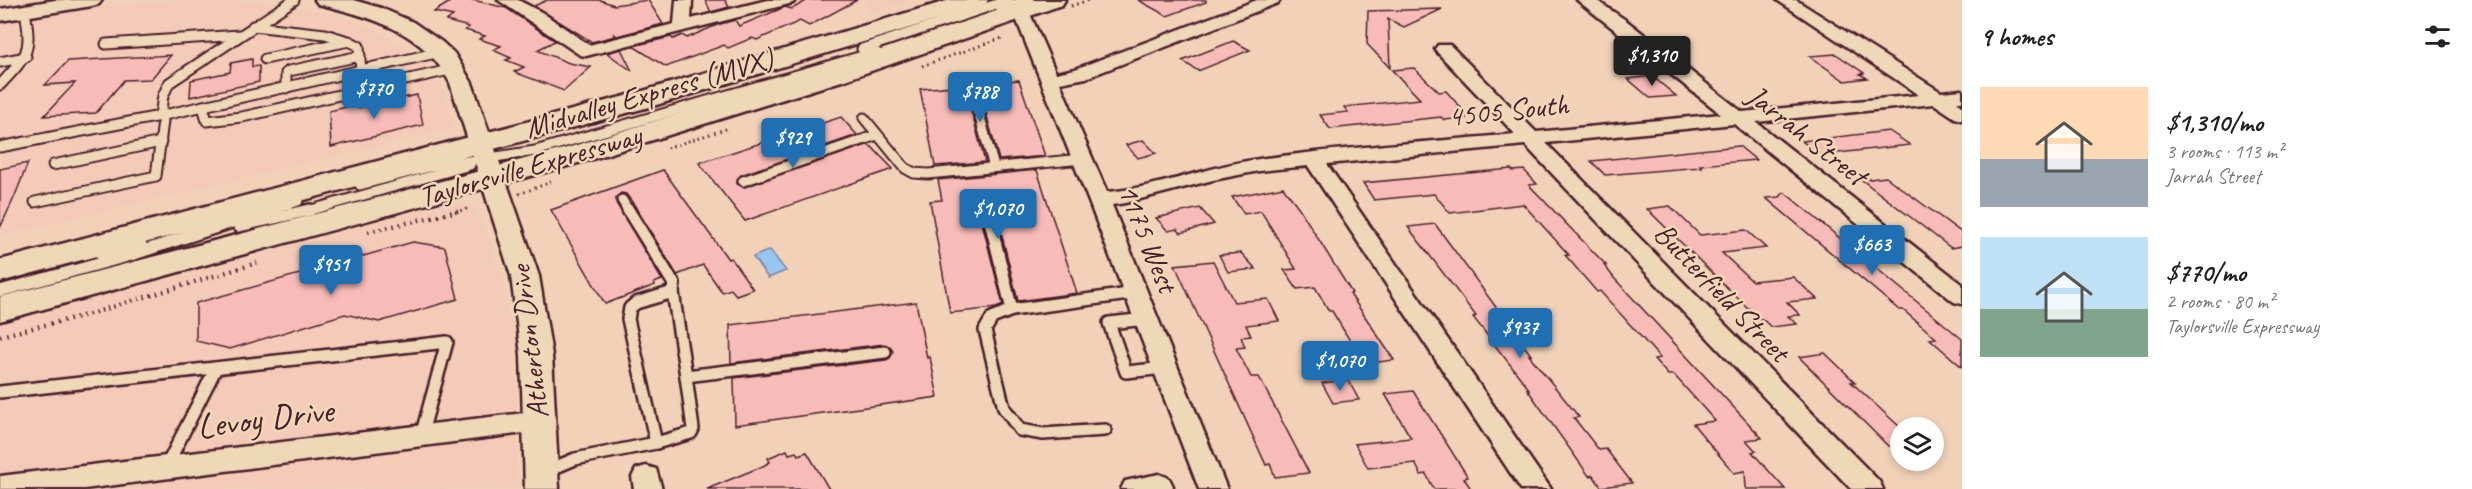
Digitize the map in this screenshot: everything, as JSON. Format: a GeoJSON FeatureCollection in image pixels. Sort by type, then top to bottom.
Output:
{"type":"FeatureCollection","features":[{"type":"Feature","properties":{"kind":"main road","name":"Taylorsville Expressway"},"geometry":{"type":"LineString","coordinates":[[0,309],[486,160],[729,75],[976,0]]}},
{"type":"Feature","properties":{"kind":"main road","name":"Taylorsville Expressway"},"geometry":{"type":"LineString","coordinates":[[0,271],[769,96],[1020,4],[1053,0]]}},
{"type":"Feature","properties":{"kind":"street"},"geometry":{"type":"LineString","coordinates":[[0,15],[92,0]]}},
{"type":"Feature","properties":{"kind":"street"},"geometry":{"type":"LineString","coordinates":[[325,0],[387,18],[413,31],[447,61]]}},
{"type":"Feature","properties":{"kind":"street"},"geometry":{"type":"LineString","coordinates":[[682,28],[684,0]]}},
{"type":"Feature","properties":{"kind":"street"},"geometry":{"type":"LineString","coordinates":[[516,2],[586,51],[787,0]]}},
{"type":"Feature","properties":{"kind":"street"},"geometry":{"type":"LineString","coordinates":[[1050,80],[1080,74],[1272,0]]}},
{"type":"Feature","properties":{"kind":"street","name":"Jarrah Street"},"geometry":{"type":"LineString","coordinates":[[1585,0],[1621,25],[1962,296]]}},
{"type":"Feature","properties":{"kind":"street"},"geometry":{"type":"LineString","coordinates":[[1785,0],[1962,114]]}},
{"type":"Feature","properties":{"kind":"street","name":"1175 West"},"geometry":{"type":"LineString","coordinates":[[1020,4],[1213,489]]}},
{"type":"Feature","properties":{"kind":"street","name":"Butterfield Street"},"geometry":{"type":"LineString","coordinates":[[1444,49],[1869,489]]}},
{"type":"Feature","properties":{"kind":"street","name":"Atherton Drive"},"geometry":{"type":"LineString","coordinates":[[447,61],[460,82],[518,245],[526,277],[537,352],[542,481]]}},
{"type":"Feature","properties":{"kind":"street","name":"4505 South"},"geometry":{"type":"LineString","coordinates":[[1099,199],[1125,197],[1240,169],[1312,159],[1962,96]]}},
{"type":"Feature","properties":{"kind":"street"},"geometry":{"type":"LineString","coordinates":[[1312,159],[1536,489]]}},
{"type":"Feature","properties":{"kind":"street","name":"Levoy Drive"},"geometry":{"type":"LineString","coordinates":[[0,488],[540,421]]}},
{"type":"Feature","properties":{"kind":"lane"},"geometry":{"type":"LineString","coordinates":[[35,202],[156,177],[163,121],[160,116],[163,96],[169,83],[294,0]]}},
{"type":"Feature","properties":{"kind":"lane"},"geometry":{"type":"LineString","coordinates":[[0,85],[26,57],[30,35],[25,11]]}},
{"type":"Feature","properties":{"kind":"lane"},"geometry":{"type":"LineString","coordinates":[[253,26],[325,34],[349,41],[359,46],[361,72]]}},
{"type":"Feature","properties":{"kind":"lane"},"geometry":{"type":"LineString","coordinates":[[106,44],[240,35]]}},
{"type":"Feature","properties":{"kind":"lane"},"geometry":{"type":"LineString","coordinates":[[265,59],[349,41]]}},
{"type":"Feature","properties":{"kind":"lane"},"geometry":{"type":"LineString","coordinates":[[286,88],[286,74],[289,71],[360,56]]}},
{"type":"Feature","properties":{"kind":"lane"},"geometry":{"type":"LineString","coordinates":[[0,62],[26,57]]}},
{"type":"Feature","properties":{"kind":"lane"},"geometry":{"type":"LineString","coordinates":[[0,147],[160,116],[361,72],[447,61]]}},
{"type":"Feature","properties":{"kind":"lane"},"geometry":{"type":"LineString","coordinates":[[203,106],[207,121],[224,120],[447,61]]}},
{"type":"Feature","properties":{"kind":"lane"},"geometry":{"type":"LineString","coordinates":[[973,93],[994,168]]}},
{"type":"Feature","properties":{"kind":"lane"},"geometry":{"type":"LineString","coordinates":[[864,118],[905,168],[914,173],[928,174],[1082,159]]}},
{"type":"Feature","properties":{"kind":"lane"},"geometry":{"type":"LineString","coordinates":[[743,181],[877,135]]}},
{"type":"Feature","properties":{"kind":"lane"},"geometry":{"type":"LineString","coordinates":[[53,165],[161,142]]}},
{"type":"Feature","properties":{"kind":"lane"},"geometry":{"type":"LineString","coordinates":[[0,291],[342,189],[429,167],[486,160]]}},
{"type":"Feature","properties":{"kind":"lane"},"geometry":{"type":"LineString","coordinates":[[542,481],[575,459],[656,443],[691,433],[693,429],[673,292],[674,284],[622,200]]}},
{"type":"Feature","properties":{"kind":"lane"},"geometry":{"type":"LineString","coordinates":[[988,213],[1012,310]]}},
{"type":"Feature","properties":{"kind":"lane"},"geometry":{"type":"LineString","coordinates":[[0,281],[101,254],[197,234]]}},
{"type":"Feature","properties":{"kind":"lane"},"geometry":{"type":"LineString","coordinates":[[656,443],[628,314],[630,308],[636,303],[673,292]]}},
{"type":"Feature","properties":{"kind":"lane"},"geometry":{"type":"LineString","coordinates":[[1105,430],[1043,434],[1020,430],[1004,408],[985,330],[992,318],[1012,310],[1136,293]]}},
{"type":"Feature","properties":{"kind":"lane"},"geometry":{"type":"LineString","coordinates":[[1146,319],[1108,323],[1126,372],[1165,368]]}},
{"type":"Feature","properties":{"kind":"lane"},"geometry":{"type":"LineString","coordinates":[[0,392],[447,342],[421,436]]}},
{"type":"Feature","properties":{"kind":"lane"},"geometry":{"type":"LineString","coordinates":[[686,376],[885,352]]}},
{"type":"Feature","properties":{"kind":"lane"},"geometry":{"type":"LineString","coordinates":[[166,467],[216,368]]}},
{"type":"Feature","properties":{"kind":"path"},"geometry":{"type":"LineString","coordinates":[[360,234],[467,209]]}},
{"type":"Feature","properties":{"kind":"path"},"geometry":{"type":"LineString","coordinates":[[0,336],[136,301],[259,262]]}},
{"type":"Feature","properties":{"kind":"shaded area"},"geometry":{"type":"Polygon","coordinates":[[[169,0],[267,2],[330,13],[370,26],[412,51],[434,74],[443,90],[454,128],[0,236],[0,22],[83,8],[169,0]]]}},
{"type":"Feature","properties":{"kind":"shaded area"},"geometry":{"type":"Polygon","coordinates":[[[866,0],[914,0],[869,14],[866,0]]]}},
{"type":"Feature","properties":{"kind":"shaded area"},"geometry":{"type":"Polygon","coordinates":[[[458,203],[473,207],[482,223],[502,277],[515,340],[518,489],[0,489],[0,324],[446,204],[458,203]]]}},
{"type":"Feature","properties":{"kind":"water"},"geometry":{"type":"Polygon","coordinates":[[[770,250],[786,271],[768,278],[753,257],[770,250]]]}},
{"type":"Feature","properties":{"kind":"building"},"geometry":{"type":"Polygon","coordinates":[[[453,0],[473,0],[506,8],[555,41],[537,50],[569,63],[591,67],[564,91],[514,72],[524,67],[506,60],[511,58],[493,50],[501,46],[479,39],[485,36],[465,30],[469,27],[446,21],[453,16],[434,12],[453,0]]]}},
{"type":"Feature","properties":{"kind":"building"},"geometry":{"type":"Polygon","coordinates":[[[547,0],[600,0],[614,5],[648,0],[663,24],[617,36],[613,33],[615,36],[592,42],[534,6],[547,0]]]}},
{"type":"Feature","properties":{"kind":"building"},"geometry":{"type":"Polygon","coordinates":[[[705,0],[725,0],[729,7],[711,12],[705,0]]]}},
{"type":"Feature","properties":{"kind":"building"},"geometry":{"type":"Polygon","coordinates":[[[808,0],[857,0],[809,26],[800,21],[757,40],[752,38],[728,48],[724,45],[666,67],[633,46],[671,37],[673,39],[682,35],[687,38],[735,20],[739,26],[785,7],[792,9],[808,0]]]}},
{"type":"Feature","properties":{"kind":"building"},"geometry":{"type":"Polygon","coordinates":[[[1138,0],[1206,0],[1206,2],[1167,16],[1138,0]]]}},
{"type":"Feature","properties":{"kind":"building"},"geometry":{"type":"Polygon","coordinates":[[[1442,9],[1404,27],[1388,19],[1390,68],[1367,44],[1368,11],[1442,9]]]}},
{"type":"Feature","properties":{"kind":"building"},"geometry":{"type":"Polygon","coordinates":[[[1233,41],[1250,50],[1198,71],[1182,61],[1233,41]]]}},
{"type":"Feature","properties":{"kind":"building"},"geometry":{"type":"Polygon","coordinates":[[[621,49],[632,71],[607,53],[621,49]]]}},
{"type":"Feature","properties":{"kind":"building"},"geometry":{"type":"Polygon","coordinates":[[[1836,54],[1864,73],[1860,74],[1867,78],[1845,81],[1809,56],[1836,54]]]}},
{"type":"Feature","properties":{"kind":"building"},"geometry":{"type":"Polygon","coordinates":[[[171,55],[151,79],[124,80],[96,113],[44,116],[75,83],[45,85],[68,61],[171,55]]]}},
{"type":"Feature","properties":{"kind":"building"},"geometry":{"type":"Polygon","coordinates":[[[252,59],[252,67],[259,66],[259,82],[190,97],[191,80],[230,72],[231,63],[252,59]]]}},
{"type":"Feature","properties":{"kind":"building"},"geometry":{"type":"Polygon","coordinates":[[[1414,68],[1439,92],[1446,91],[1462,109],[1458,109],[1466,118],[1444,120],[1441,117],[1330,129],[1320,115],[1348,112],[1344,107],[1420,99],[1392,70],[1414,68]]]}},
{"type":"Feature","properties":{"kind":"building"},"geometry":{"type":"Polygon","coordinates":[[[1652,76],[1676,96],[1650,98],[1628,79],[1652,76]]]}},
{"type":"Feature","properties":{"kind":"building"},"geometry":{"type":"Polygon","coordinates":[[[1019,80],[1045,156],[999,160],[980,91],[972,86],[968,89],[967,95],[985,162],[935,166],[920,89],[1019,80]]]}},
{"type":"Feature","properties":{"kind":"building"},"geometry":{"type":"Polygon","coordinates":[[[417,95],[423,125],[331,147],[329,111],[356,105],[357,108],[417,95]]]}},
{"type":"Feature","properties":{"kind":"building"},"geometry":{"type":"Polygon","coordinates":[[[841,117],[857,135],[741,175],[737,179],[737,184],[745,187],[867,145],[872,147],[893,169],[745,221],[699,163],[841,117]]]}},
{"type":"Feature","properties":{"kind":"building"},"geometry":{"type":"Polygon","coordinates":[[[1889,131],[1910,145],[1820,155],[1802,141],[1889,131]]]}},
{"type":"Feature","properties":{"kind":"building"},"geometry":{"type":"Polygon","coordinates":[[[1143,140],[1156,153],[1138,158],[1126,145],[1143,140]]]}},
{"type":"Feature","properties":{"kind":"building"},"geometry":{"type":"Polygon","coordinates":[[[1739,146],[1756,160],[1605,175],[1591,161],[1739,146]]]}},
{"type":"Feature","properties":{"kind":"building"},"geometry":{"type":"Polygon","coordinates":[[[28,163],[14,198],[0,228],[0,169],[28,163]]]}},
{"type":"Feature","properties":{"kind":"building"},"geometry":{"type":"Polygon","coordinates":[[[1511,169],[1513,171],[1524,170],[1537,184],[1529,185],[1606,265],[1604,265],[1614,278],[1762,438],[1746,440],[1756,451],[1752,452],[1785,489],[1746,489],[1745,471],[1734,473],[1693,424],[1715,421],[1674,375],[1668,375],[1654,359],[1660,358],[1600,291],[1597,292],[1565,255],[1569,255],[1523,204],[1450,213],[1434,194],[1374,200],[1363,183],[1511,169]]]}},
{"type":"Feature","properties":{"kind":"building"},"geometry":{"type":"Polygon","coordinates":[[[663,170],[728,259],[731,258],[753,289],[736,295],[731,289],[722,292],[703,265],[677,275],[635,206],[626,194],[621,193],[616,197],[616,203],[662,280],[654,283],[655,285],[605,304],[551,210],[663,170]]]}},
{"type":"Feature","properties":{"kind":"building"},"geometry":{"type":"Polygon","coordinates":[[[1037,170],[1077,293],[1018,301],[996,211],[987,205],[982,208],[980,215],[1003,305],[996,308],[950,313],[930,201],[942,200],[938,180],[1037,170]]]}},
{"type":"Feature","properties":{"kind":"building"},"geometry":{"type":"Polygon","coordinates":[[[1886,177],[1962,233],[1962,246],[1951,248],[1862,180],[1886,177]]]}},
{"type":"Feature","properties":{"kind":"building"},"geometry":{"type":"Polygon","coordinates":[[[1283,187],[1299,208],[1352,293],[1350,294],[1394,360],[1364,364],[1315,287],[1297,289],[1284,270],[1296,269],[1261,211],[1244,214],[1232,197],[1283,187]]]}},
{"type":"Feature","properties":{"kind":"building"},"geometry":{"type":"Polygon","coordinates":[[[1784,192],[1962,339],[1962,367],[1930,339],[1936,338],[1903,310],[1899,310],[1766,198],[1780,197],[1784,192]]]}},
{"type":"Feature","properties":{"kind":"building"},"geometry":{"type":"Polygon","coordinates":[[[1670,206],[1700,235],[1746,230],[1766,248],[1722,253],[1752,281],[1793,277],[1817,299],[1787,302],[1800,315],[1788,316],[1797,324],[1771,327],[1759,319],[1647,209],[1670,206]]]}},
{"type":"Feature","properties":{"kind":"building"},"geometry":{"type":"Polygon","coordinates":[[[1200,208],[1214,224],[1181,233],[1177,229],[1168,231],[1156,218],[1200,208]]]}},
{"type":"Feature","properties":{"kind":"building"},"geometry":{"type":"Polygon","coordinates":[[[1435,224],[1531,355],[1529,355],[1579,417],[1574,418],[1599,450],[1606,449],[1632,483],[1601,487],[1593,475],[1589,476],[1527,389],[1529,389],[1473,317],[1476,316],[1408,227],[1435,224]]]}},
{"type":"Feature","properties":{"kind":"building"},"geometry":{"type":"Polygon","coordinates":[[[413,242],[445,247],[458,299],[379,322],[345,314],[230,349],[196,341],[196,303],[413,242]]]}},
{"type":"Feature","properties":{"kind":"building"},"geometry":{"type":"Polygon","coordinates":[[[1241,253],[1256,269],[1228,272],[1219,255],[1241,253]]]}},
{"type":"Feature","properties":{"kind":"building"},"geometry":{"type":"Polygon","coordinates":[[[1213,261],[1234,302],[1268,299],[1279,321],[1246,325],[1251,336],[1241,337],[1245,347],[1236,348],[1251,377],[1259,377],[1309,473],[1275,477],[1270,464],[1266,465],[1175,265],[1213,261]]]}},
{"type":"Feature","properties":{"kind":"building"},"geometry":{"type":"Polygon","coordinates":[[[916,302],[927,358],[930,357],[938,397],[735,425],[734,378],[886,360],[893,352],[891,347],[884,344],[731,363],[730,325],[916,302]]]}},
{"type":"Feature","properties":{"kind":"building"},"geometry":{"type":"Polygon","coordinates":[[[1825,353],[1855,382],[1851,382],[1890,418],[1890,446],[1888,446],[1799,357],[1825,353]]]}},
{"type":"Feature","properties":{"kind":"building"},"geometry":{"type":"Polygon","coordinates":[[[1348,380],[1359,400],[1333,403],[1322,383],[1348,380]]]}},
{"type":"Feature","properties":{"kind":"building"},"geometry":{"type":"Polygon","coordinates":[[[1413,391],[1468,477],[1464,478],[1471,489],[1434,489],[1426,474],[1421,475],[1415,463],[1368,468],[1355,444],[1411,438],[1385,394],[1413,391]]]}},
{"type":"Feature","properties":{"kind":"building"},"geometry":{"type":"Polygon","coordinates":[[[787,450],[789,454],[796,452],[798,455],[807,452],[829,489],[707,489],[763,466],[770,462],[768,458],[787,450]]]}}]}
